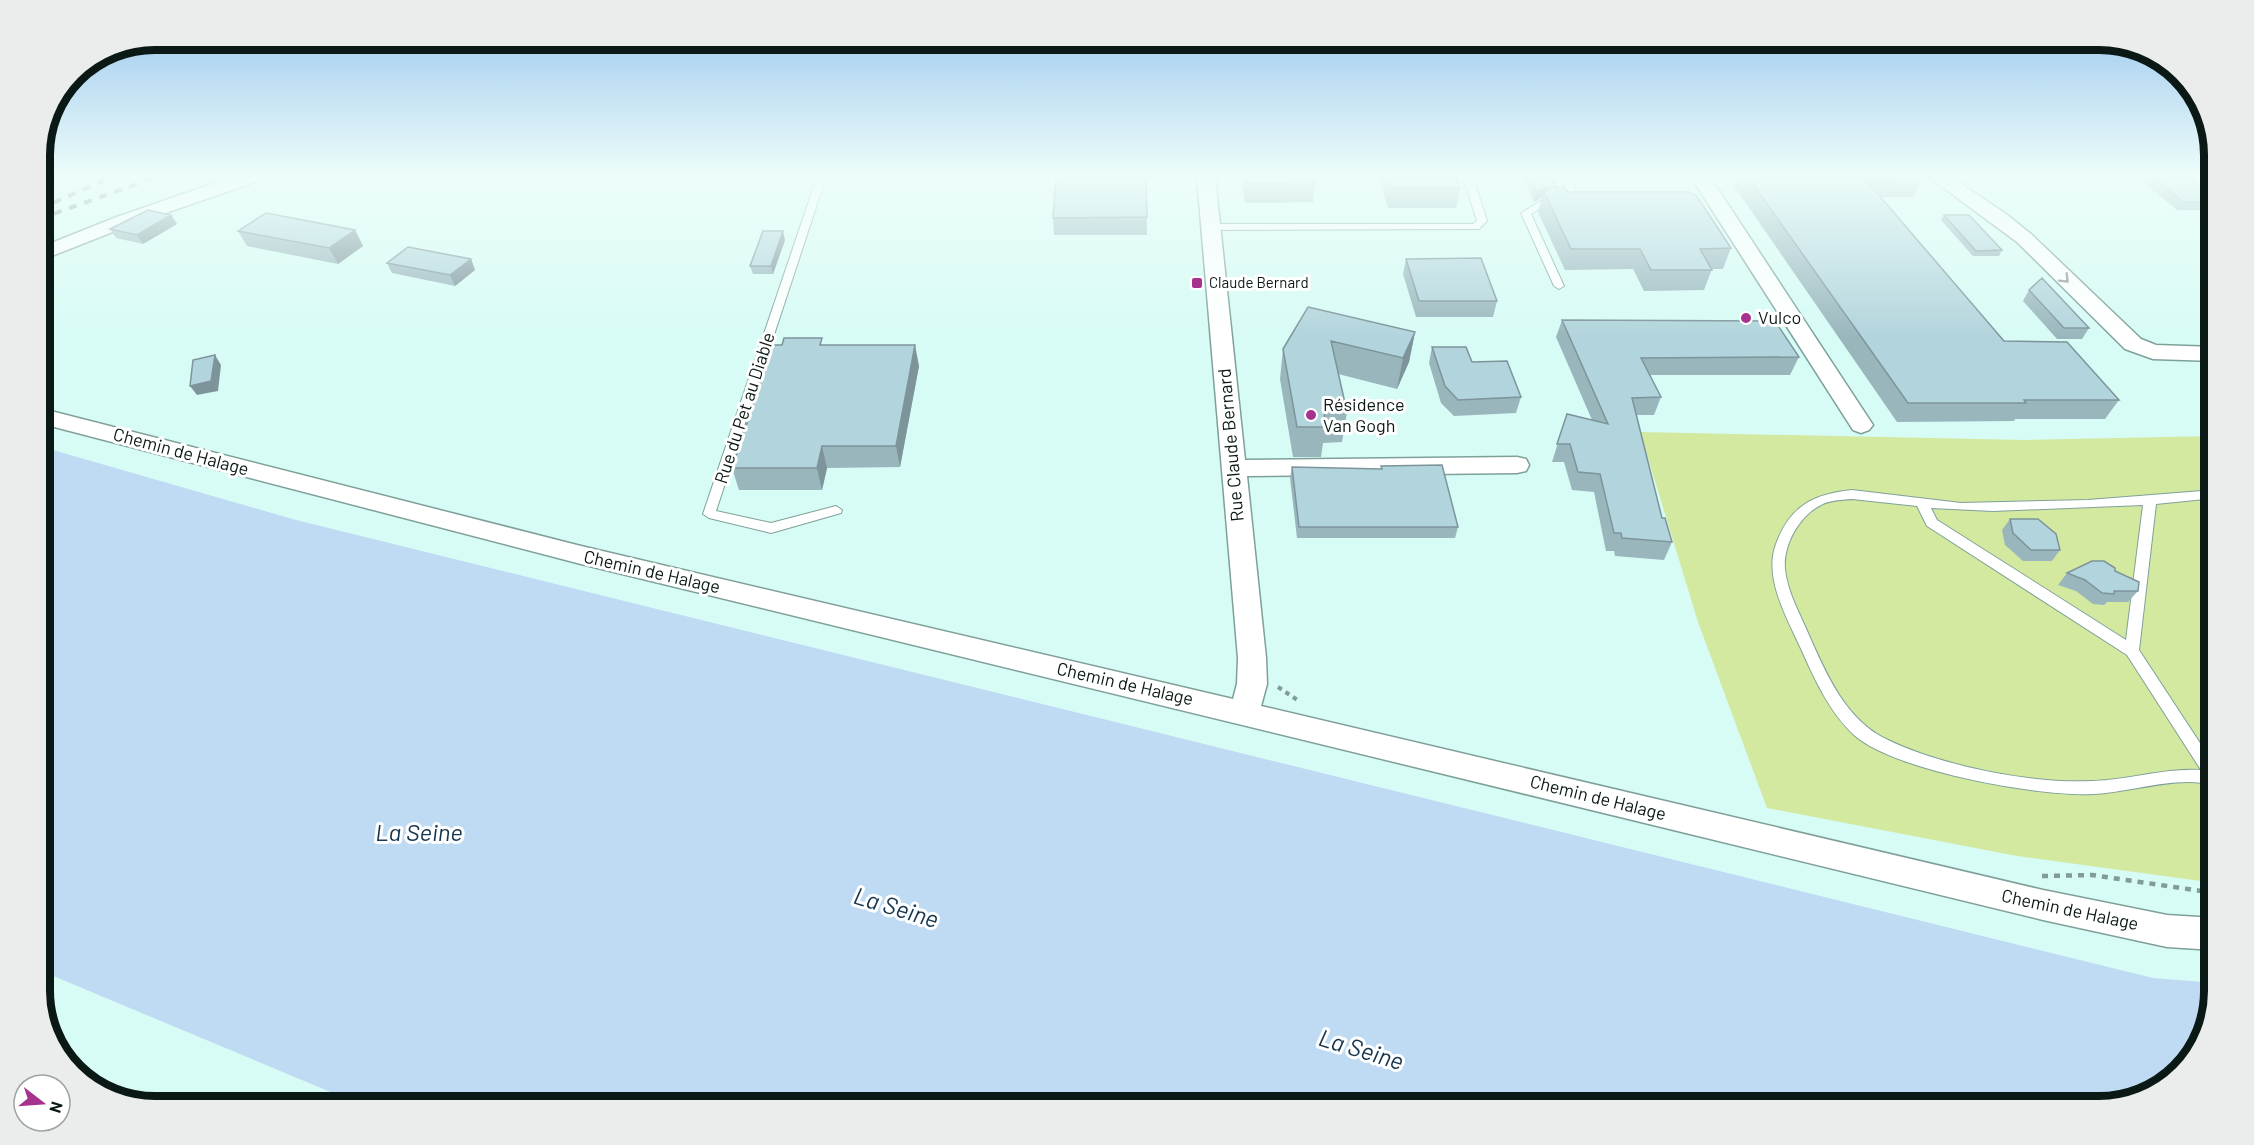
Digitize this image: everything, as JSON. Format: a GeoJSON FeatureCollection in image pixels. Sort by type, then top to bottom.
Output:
{"type":"FeatureCollection","features":[{"type":"Feature","properties":{"kind":"street"},"geometry":{"type":"LineString","coordinates":[[50,251],[100,230]]}},
{"type":"Feature","properties":{"kind":"street","name":"Rue Claude Bernard"},"geometry":{"type":"LineString","coordinates":[[1210,230],[1252,658],[1252,684],[1244,712]]}},
{"type":"Feature","properties":{"kind":"street"},"geometry":{"type":"LineString","coordinates":[[1733,230],[1793,329],[1861,425]]}},
{"type":"Feature","properties":{"kind":"street"},"geometry":{"type":"LineString","coordinates":[[2015,230],[2133,344],[2153,352],[2204,354]]}},
{"type":"Feature","properties":{"kind":"street","name":"Chemin de Halage"},"geometry":{"type":"LineString","coordinates":[[50,418],[569,552],[2043,905],[2167,931],[2204,933]]}},
{"type":"Feature","properties":{"kind":"street"},"geometry":{"type":"LineString","coordinates":[[1233,468],[1517,465]]}},
{"type":"Feature","properties":{"kind":"lane","name":"Rue du Pet au Diable"},"geometry":{"type":"LineString","coordinates":[[804,230],[710,514],[771,528],[836,510]]}},
{"type":"Feature","properties":{"kind":"lane"},"geometry":{"type":"LineString","coordinates":[[1534,230],[1559,286]]}},
{"type":"Feature","properties":{"kind":"lane"},"geometry":{"type":"LineString","coordinates":[[2204,495],[2102,505],[1959,507],[1842,494],[1815,502],[1792,525],[1779,550],[1778,574],[1801,635],[1841,711],[1860,733],[1901,754],[2019,781],[2077,788],[2176,777],[2204,778]]}},
{"type":"Feature","properties":{"kind":"lane"},"geometry":{"type":"LineString","coordinates":[[2132,651],[2150,501]]}},
{"type":"Feature","properties":{"kind":"lane"},"geometry":{"type":"LineString","coordinates":[[1922,503],[1932,524],[2132,651],[2204,762]]}},
{"type":"Feature","properties":{"kind":"path"},"geometry":{"type":"LineString","coordinates":[[2030,876],[2092,875],[2204,891]]}},
{"type":"Feature","properties":{"kind":"green space"},"geometry":{"type":"Polygon","coordinates":[[[1640,432],[2025,440],[2204,436],[2204,882],[2017,856],[1767,808],[1698,622],[1640,432]]]}},
{"type":"Feature","properties":{"kind":"water","name":"La Seine"},"geometry":{"type":"Polygon","coordinates":[[[50,449],[296,520],[2153,978],[2204,982],[2204,1005],[2201,1018],[2194,1037],[2179,1060],[2169,1070],[2146,1085],[2134,1090],[2100,1096],[340,1096],[50,975],[50,449]]]}},
{"type":"Feature","properties":{"kind":"building"},"geometry":{"type":"Polygon","coordinates":[[[116,230],[145,230],[137,235],[116,230]]]}},
{"type":"Feature","properties":{"kind":"building"},"geometry":{"type":"Polygon","coordinates":[[[239,230],[354,230],[329,248],[239,230]]]}},
{"type":"Feature","properties":{"kind":"building"},"geometry":{"type":"Polygon","coordinates":[[[1562,230],[1719,230],[1731,248],[1700,249],[1712,270],[1651,270],[1640,249],[1571,249],[1562,230]]]}},
{"type":"Feature","properties":{"kind":"building"},"geometry":{"type":"Polygon","coordinates":[[[1786,230],[1909,230],[2004,341],[2067,342],[2119,400],[1908,403],[1786,230]]]}},
{"type":"Feature","properties":{"kind":"building"},"geometry":{"type":"Polygon","coordinates":[[[1958,230],[1984,230],[2002,250],[1976,251],[1958,230]]]}},
{"type":"Feature","properties":{"kind":"building"},"geometry":{"type":"Polygon","coordinates":[[[763,231],[783,231],[771,266],[750,266],[763,231]]]}},
{"type":"Feature","properties":{"kind":"building"},"geometry":{"type":"Polygon","coordinates":[[[408,247],[471,259],[450,275],[387,263],[408,247]]]}},
{"type":"Feature","properties":{"kind":"building"},"geometry":{"type":"Polygon","coordinates":[[[1481,258],[1497,301],[1419,301],[1406,259],[1481,258]]]}},
{"type":"Feature","properties":{"kind":"building"},"geometry":{"type":"Polygon","coordinates":[[[2042,278],[2089,328],[2064,328],[2029,290],[2042,278]]]}},
{"type":"Feature","properties":{"kind":"building"},"geometry":{"type":"Polygon","coordinates":[[[1308,307],[1415,332],[1403,358],[1331,341],[1347,412],[1324,412],[1326,427],[1297,427],[1283,349],[1308,307]]]}},
{"type":"Feature","properties":{"kind":"building"},"geometry":{"type":"Polygon","coordinates":[[[1562,320],[1775,321],[1799,357],[1641,358],[1661,397],[1632,398],[1662,518],[1665,518],[1672,542],[1622,538],[1621,533],[1614,533],[1600,474],[1578,472],[1570,444],[1557,444],[1567,414],[1608,424],[1562,320]]]}},
{"type":"Feature","properties":{"kind":"building"},"geometry":{"type":"Polygon","coordinates":[[[784,338],[822,338],[820,345],[915,345],[896,446],[822,446],[817,468],[732,468],[773,345],[782,345],[784,338]]]}},
{"type":"Feature","properties":{"kind":"building"},"geometry":{"type":"Polygon","coordinates":[[[1432,347],[1466,347],[1472,362],[1507,361],[1521,397],[1458,400],[1445,386],[1432,347]]]}},
{"type":"Feature","properties":{"kind":"building"},"geometry":{"type":"Polygon","coordinates":[[[215,355],[211,381],[190,386],[193,360],[215,355]]]}},
{"type":"Feature","properties":{"kind":"building"},"geometry":{"type":"Polygon","coordinates":[[[1442,465],[1458,527],[1299,527],[1292,467],[1382,469],[1381,466],[1442,465]]]}},
{"type":"Feature","properties":{"kind":"building"},"geometry":{"type":"Polygon","coordinates":[[[2010,519],[2038,519],[2056,534],[2060,550],[2031,550],[2013,533],[2010,519]]]}},
{"type":"Feature","properties":{"kind":"building"},"geometry":{"type":"Polygon","coordinates":[[[2092,561],[2104,561],[2115,568],[2115,571],[2139,582],[2138,591],[2102,593],[2085,580],[2067,573],[2092,561]]]}},
{"type":"Feature","properties":{"kind":"place","name":"Claude Bernard"},"geometry":{"type":"Point","coordinates":[1197,283]}},
{"type":"Feature","properties":{"kind":"place","name":"Vulco"},"geometry":{"type":"Point","coordinates":[1746,318]}},
{"type":"Feature","properties":{"kind":"place","name":"Résidence Van Gogh"},"geometry":{"type":"Point","coordinates":[1311,415]}}]}
